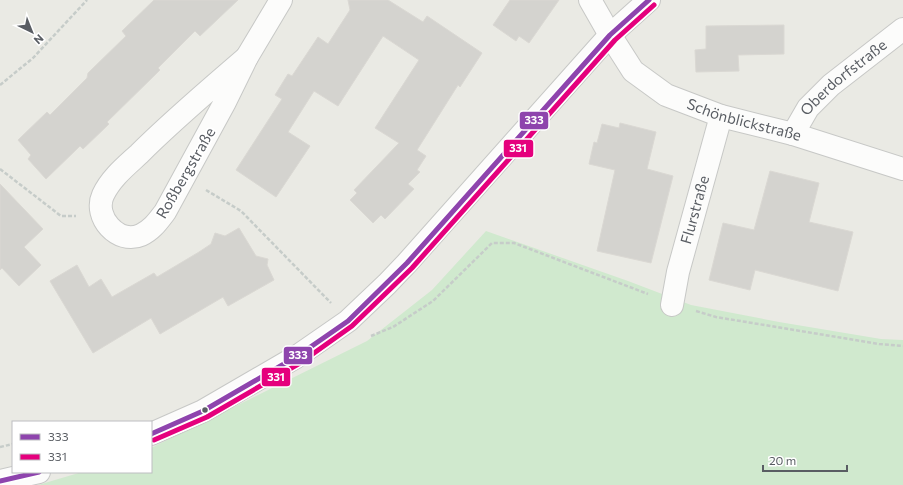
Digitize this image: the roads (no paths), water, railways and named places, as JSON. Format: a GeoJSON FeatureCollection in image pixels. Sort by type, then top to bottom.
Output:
{"type":"FeatureCollection","features":[{"type":"Feature","properties":{"kind":"street","name":"Roßbergstraße"},"geometry":{"type":"LineString","coordinates":[[247,57],[161,133],[108,185],[102,197],[101,206],[103,216],[110,228],[120,236],[140,235],[153,227],[165,212],[225,102],[247,57],[281,0]]}},
{"type":"Feature","properties":{"kind":"street","name":"Schönblickstraße"},"geometry":{"type":"LineString","coordinates":[[590,0],[633,71],[666,95],[721,116],[793,134],[903,169]]}},
{"type":"Feature","properties":{"kind":"street"},"geometry":{"type":"LineString","coordinates":[[152,434],[203,411],[296,357],[348,321],[407,263],[610,35],[649,0]]}},
{"type":"Feature","properties":{"kind":"street","name":"Oberdorfstraße"},"geometry":{"type":"LineString","coordinates":[[793,134],[808,108],[831,85],[903,29]]}},
{"type":"Feature","properties":{"kind":"street","name":"Flurstraße"},"geometry":{"type":"LineString","coordinates":[[672,304],[678,272],[721,116]]}},
{"type":"Feature","properties":{"kind":"street"},"geometry":{"type":"LineString","coordinates":[[0,481],[35,473]]}}]}
